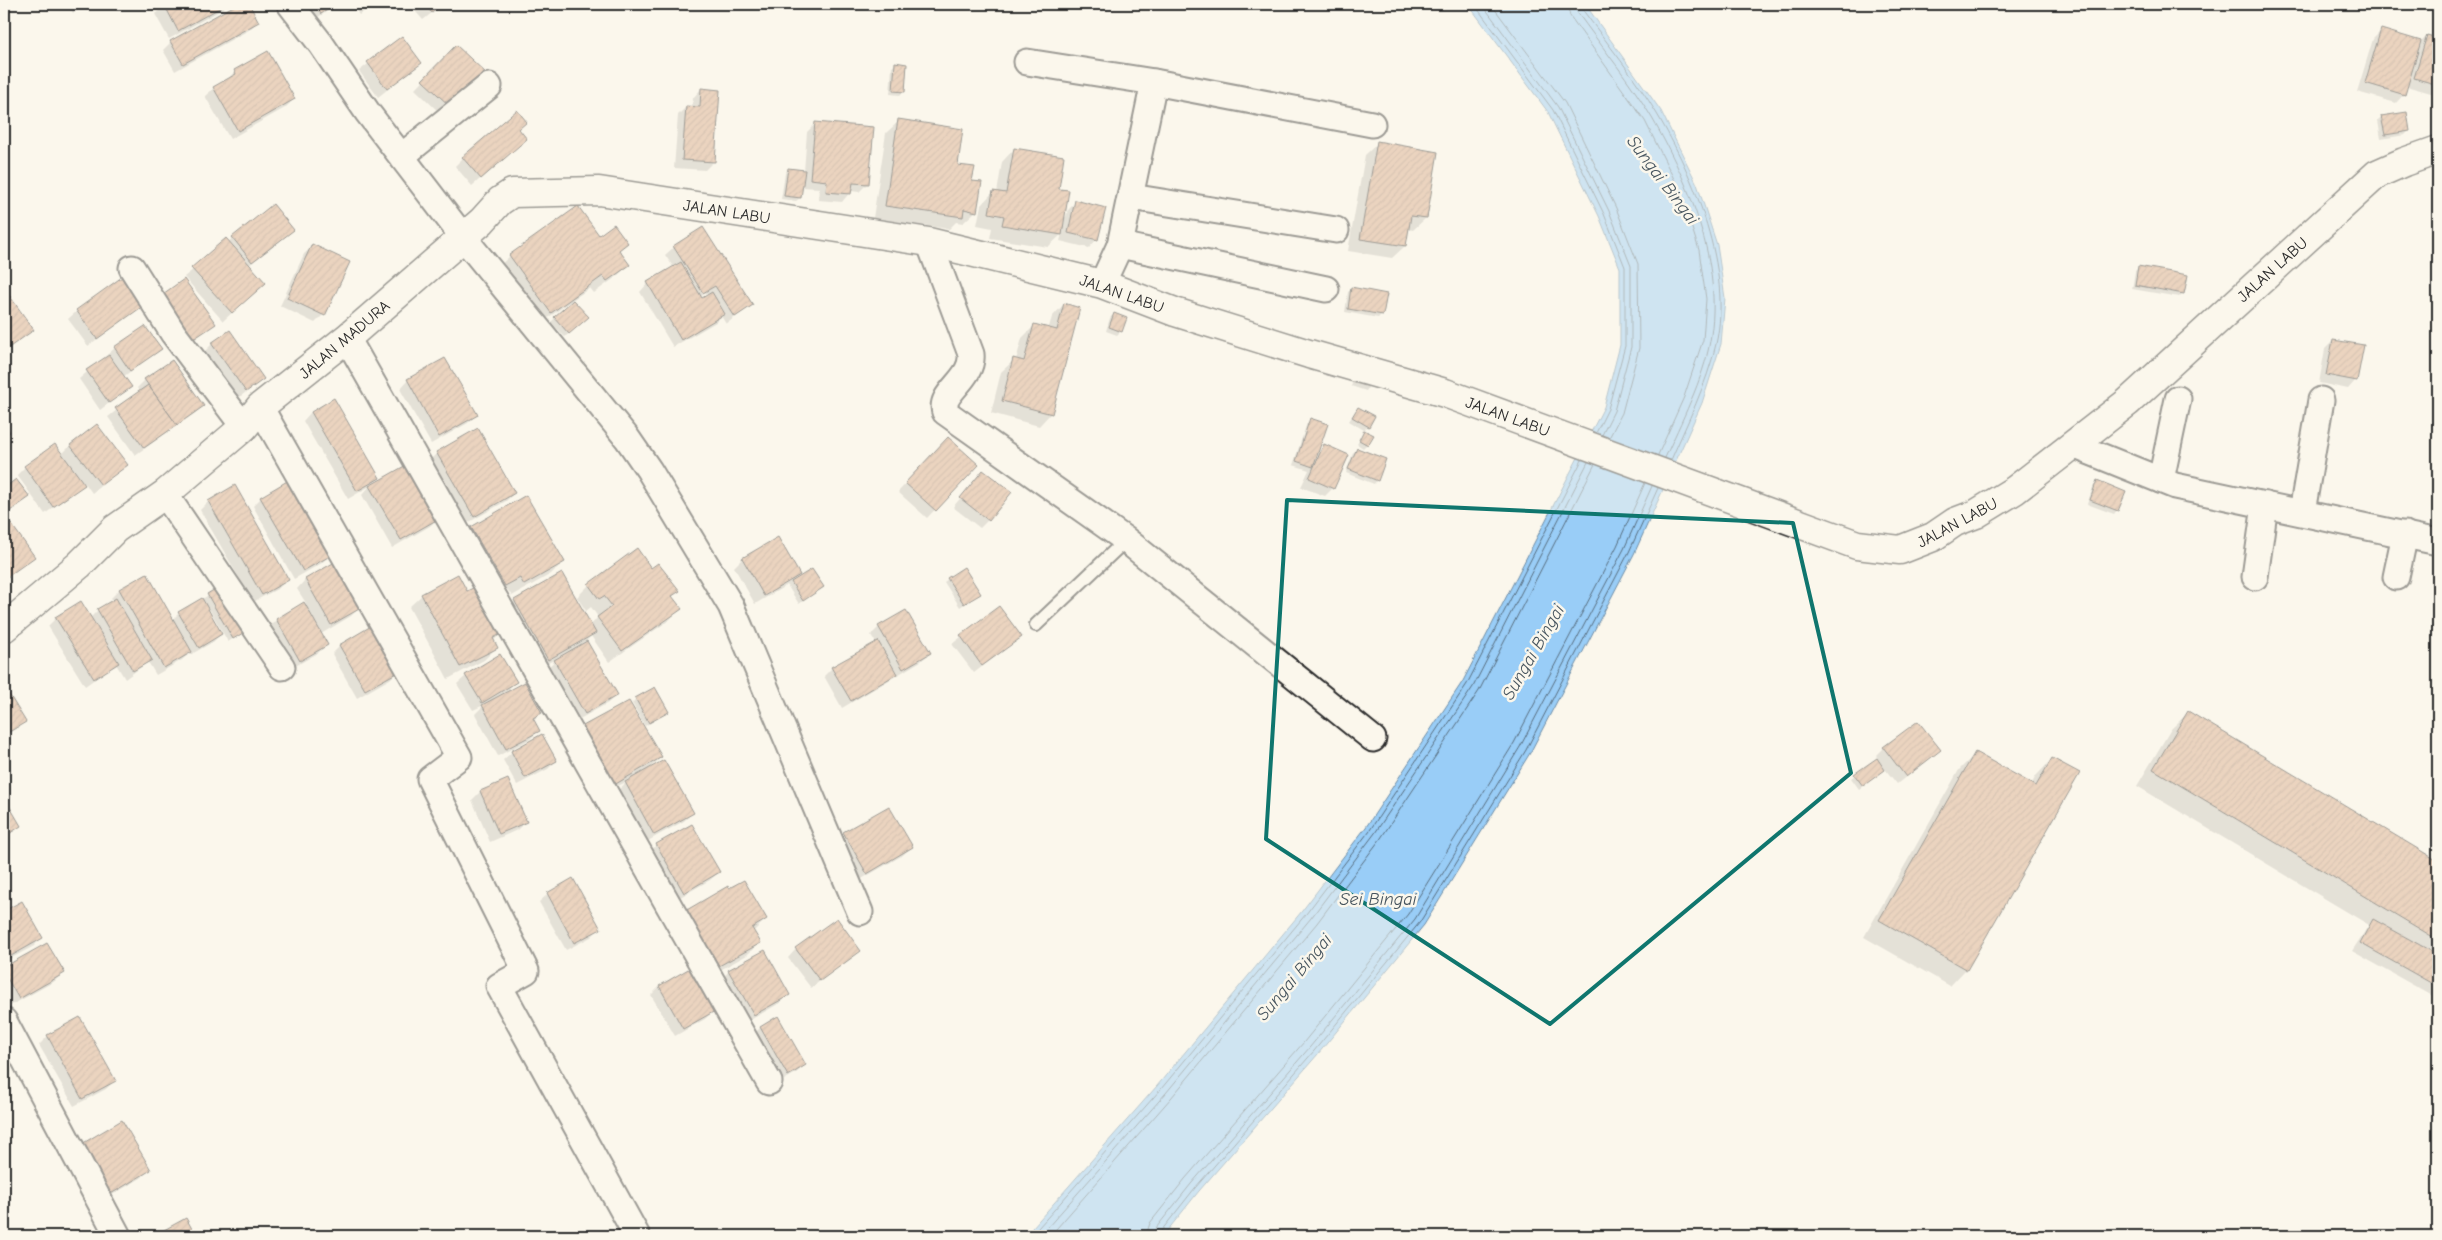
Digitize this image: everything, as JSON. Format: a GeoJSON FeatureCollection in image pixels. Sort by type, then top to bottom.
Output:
{"type":"FeatureCollection","features":[{"type":"Feature","properties":{"kind":"street"},"geometry":{"type":"LineString","coordinates":[[290,4],[463,237],[627,438],[649,470],[731,606],[860,912]]}},
{"type":"Feature","properties":{"kind":"street"},"geometry":{"type":"LineString","coordinates":[[1027,62],[1154,82],[1372,124]]}},
{"type":"Feature","properties":{"kind":"street"},"geometry":{"type":"LineString","coordinates":[[1102,284],[1120,245],[1154,82]]}},
{"type":"Feature","properties":{"kind":"street"},"geometry":{"type":"LineString","coordinates":[[402,156],[489,86]]}},
{"type":"Feature","properties":{"kind":"street","name":"JALAN LABU"},"geometry":{"type":"LineString","coordinates":[[463,237],[482,221],[500,201],[512,193],[599,191],[929,242],[1102,284],[1175,312],[1309,354],[1445,393],[1857,545],[1900,550],[1933,537],[1955,522],[1976,514],[2015,490],[2128,402],[2377,174],[2438,150]]}},
{"type":"Feature","properties":{"kind":"street"},"geometry":{"type":"LineString","coordinates":[[1131,197],[1336,230]]}},
{"type":"Feature","properties":{"kind":"street","name":"JALAN MADURA"},"geometry":{"type":"LineString","coordinates":[[4,628],[80,565],[115,529],[165,494],[463,237]]}},
{"type":"Feature","properties":{"kind":"street"},"geometry":{"type":"LineString","coordinates":[[929,242],[971,354],[972,362],[965,376],[945,400],[943,406],[945,412],[1126,540],[1373,739]]}},
{"type":"Feature","properties":{"kind":"street"},"geometry":{"type":"LineString","coordinates":[[1120,245],[1326,289]]}},
{"type":"Feature","properties":{"kind":"street"},"geometry":{"type":"LineString","coordinates":[[132,268],[173,333],[252,417],[459,758],[430,780],[526,970],[499,986],[637,1236]]}},
{"type":"Feature","properties":{"kind":"street"},"geometry":{"type":"LineString","coordinates":[[346,338],[769,1082]]}},
{"type":"Feature","properties":{"kind":"street"},"geometry":{"type":"LineString","coordinates":[[2161,480],[2178,399]]}},
{"type":"Feature","properties":{"kind":"street"},"geometry":{"type":"LineString","coordinates":[[2302,512],[2321,400]]}},
{"type":"Feature","properties":{"kind":"street"},"geometry":{"type":"LineString","coordinates":[[2073,445],[2175,486],[2438,542]]}},
{"type":"Feature","properties":{"kind":"street"},"geometry":{"type":"LineString","coordinates":[[165,494],[282,667]]}},
{"type":"Feature","properties":{"kind":"street"},"geometry":{"type":"LineString","coordinates":[[2255,577],[2266,505]]}},
{"type":"Feature","properties":{"kind":"street"},"geometry":{"type":"LineString","coordinates":[[2396,577],[2405,534]]}},
{"type":"Feature","properties":{"kind":"street"},"geometry":{"type":"LineString","coordinates":[[4,1021],[118,1236]]}},
{"type":"Feature","properties":{"kind":"lane"},"geometry":{"type":"LineString","coordinates":[[1036,625],[1126,540]]}},
{"type":"Feature","properties":{"kind":"highlighted area"},"geometry":{"type":"Polygon","coordinates":[[[1287,500],[1793,523],[1851,773],[1550,1024],[1266,839],[1287,500]]]}},
{"type":"Feature","properties":{"kind":"water","name":"Sei Bingai"},"geometry":{"type":"Polygon","coordinates":[[[1468,4],[1585,4],[1661,111],[1697,184],[1717,245],[1725,298],[1721,344],[1702,403],[1634,554],[1530,753],[1424,925],[1318,1054],[1199,1191],[1163,1236],[1025,1236],[1157,1086],[1302,911],[1366,827],[1463,681],[1604,407],[1620,345],[1620,268],[1599,216],[1548,112],[1468,4]]]}},
{"type":"Feature","properties":{"kind":"building"},"geometry":{"type":"Polygon","coordinates":[[[73,4],[88,4],[77,10],[73,4]]]}},
{"type":"Feature","properties":{"kind":"building"},"geometry":{"type":"Polygon","coordinates":[[[164,4],[227,4],[178,31],[164,4]]]}},
{"type":"Feature","properties":{"kind":"building"},"geometry":{"type":"Polygon","coordinates":[[[237,4],[249,4],[259,22],[183,64],[170,41],[237,4]]]}},
{"type":"Feature","properties":{"kind":"building"},"geometry":{"type":"Polygon","coordinates":[[[314,4],[336,4],[321,14],[314,4]]]}},
{"type":"Feature","properties":{"kind":"building"},"geometry":{"type":"Polygon","coordinates":[[[424,4],[443,4],[432,13],[424,4]]]}},
{"type":"Feature","properties":{"kind":"building"},"geometry":{"type":"Polygon","coordinates":[[[2381,29],[2421,41],[2405,95],[2365,83],[2381,29]]]}},
{"type":"Feature","properties":{"kind":"building"},"geometry":{"type":"Polygon","coordinates":[[[2427,35],[2438,38],[2438,85],[2414,78],[2427,35]]]}},
{"type":"Feature","properties":{"kind":"building"},"geometry":{"type":"Polygon","coordinates":[[[402,36],[422,63],[387,89],[367,62],[402,36]]]}},
{"type":"Feature","properties":{"kind":"building"},"geometry":{"type":"Polygon","coordinates":[[[456,45],[487,74],[453,109],[422,80],[456,45]]]}},
{"type":"Feature","properties":{"kind":"building"},"geometry":{"type":"Polygon","coordinates":[[[268,51],[295,99],[238,131],[213,87],[236,74],[234,70],[268,51]]]}},
{"type":"Feature","properties":{"kind":"building"},"geometry":{"type":"Polygon","coordinates":[[[895,62],[907,64],[905,92],[893,91],[895,62]]]}},
{"type":"Feature","properties":{"kind":"building"},"geometry":{"type":"Polygon","coordinates":[[[701,88],[720,90],[715,162],[682,160],[686,106],[700,107],[701,88]]]}},
{"type":"Feature","properties":{"kind":"building"},"geometry":{"type":"Polygon","coordinates":[[[517,110],[527,122],[519,129],[527,139],[481,179],[462,157],[517,110]]]}},
{"type":"Feature","properties":{"kind":"building"},"geometry":{"type":"Polygon","coordinates":[[[2407,112],[2410,131],[2385,135],[2381,116],[2407,112]]]}},
{"type":"Feature","properties":{"kind":"building"},"geometry":{"type":"Polygon","coordinates":[[[898,119],[963,129],[958,165],[975,167],[972,181],[982,182],[977,212],[964,209],[963,217],[885,206],[898,119]]]}},
{"type":"Feature","properties":{"kind":"building"},"geometry":{"type":"Polygon","coordinates":[[[815,122],[874,127],[869,184],[853,183],[851,194],[826,192],[827,181],[810,179],[815,122]]]}},
{"type":"Feature","properties":{"kind":"building"},"geometry":{"type":"Polygon","coordinates":[[[1377,141],[1438,152],[1427,218],[1411,216],[1406,246],[1360,239],[1377,141]]]}},
{"type":"Feature","properties":{"kind":"building"},"geometry":{"type":"Polygon","coordinates":[[[1014,148],[1064,156],[1059,189],[1069,190],[1062,235],[1002,225],[1004,216],[989,213],[993,191],[1006,193],[1014,148]]]}},
{"type":"Feature","properties":{"kind":"building"},"geometry":{"type":"Polygon","coordinates":[[[788,168],[805,170],[801,198],[784,196],[788,168]]]}},
{"type":"Feature","properties":{"kind":"building"},"geometry":{"type":"Polygon","coordinates":[[[1075,200],[1106,208],[1098,240],[1068,233],[1075,200]]]}},
{"type":"Feature","properties":{"kind":"building"},"geometry":{"type":"Polygon","coordinates":[[[273,204],[294,230],[252,262],[232,237],[273,204]]]}},
{"type":"Feature","properties":{"kind":"building"},"geometry":{"type":"Polygon","coordinates":[[[578,206],[599,235],[614,224],[628,243],[619,250],[630,265],[607,281],[603,276],[551,313],[509,255],[578,206]]]}},
{"type":"Feature","properties":{"kind":"building"},"geometry":{"type":"Polygon","coordinates":[[[703,227],[753,305],[735,317],[715,286],[703,293],[673,246],[703,227]]]}},
{"type":"Feature","properties":{"kind":"building"},"geometry":{"type":"Polygon","coordinates":[[[226,238],[266,283],[232,313],[191,268],[226,238]]]}},
{"type":"Feature","properties":{"kind":"building"},"geometry":{"type":"Polygon","coordinates":[[[312,244],[350,262],[325,316],[287,298],[312,244]]]}},
{"type":"Feature","properties":{"kind":"building"},"geometry":{"type":"Polygon","coordinates":[[[681,262],[702,298],[712,292],[725,314],[681,340],[647,282],[681,262]]]}},
{"type":"Feature","properties":{"kind":"building"},"geometry":{"type":"Polygon","coordinates":[[[2138,266],[2188,275],[2184,294],[2135,285],[2138,266]]]}},
{"type":"Feature","properties":{"kind":"building"},"geometry":{"type":"Polygon","coordinates":[[[122,277],[143,306],[97,339],[76,310],[122,277]]]}},
{"type":"Feature","properties":{"kind":"building"},"geometry":{"type":"Polygon","coordinates":[[[184,279],[216,324],[192,340],[160,296],[184,279]]]}},
{"type":"Feature","properties":{"kind":"building"},"geometry":{"type":"Polygon","coordinates":[[[1351,287],[1387,294],[1383,315],[1348,309],[1351,287]]]}},
{"type":"Feature","properties":{"kind":"building"},"geometry":{"type":"Polygon","coordinates":[[[4,288],[34,330],[4,351],[4,288]]]}},
{"type":"Feature","properties":{"kind":"building"},"geometry":{"type":"Polygon","coordinates":[[[573,300],[589,317],[569,334],[554,317],[573,300]]]}},
{"type":"Feature","properties":{"kind":"building"},"geometry":{"type":"Polygon","coordinates":[[[1064,303],[1080,308],[1052,414],[1002,401],[1013,358],[1024,361],[1034,324],[1057,330],[1064,303]]]}},
{"type":"Feature","properties":{"kind":"building"},"geometry":{"type":"Polygon","coordinates":[[[1114,313],[1127,318],[1122,332],[1109,327],[1114,313]]]}},
{"type":"Feature","properties":{"kind":"building"},"geometry":{"type":"Polygon","coordinates":[[[145,326],[162,349],[130,371],[114,347],[145,326]]]}},
{"type":"Feature","properties":{"kind":"building"},"geometry":{"type":"Polygon","coordinates":[[[230,330],[264,379],[246,392],[211,343],[230,330]]]}},
{"type":"Feature","properties":{"kind":"building"},"geometry":{"type":"Polygon","coordinates":[[[2333,340],[2364,345],[2357,381],[2326,375],[2333,340]]]}},
{"type":"Feature","properties":{"kind":"building"},"geometry":{"type":"Polygon","coordinates":[[[109,355],[132,387],[109,403],[86,370],[109,355]]]}},
{"type":"Feature","properties":{"kind":"building"},"geometry":{"type":"Polygon","coordinates":[[[445,358],[478,415],[439,437],[407,379],[445,358]]]}},
{"type":"Feature","properties":{"kind":"building"},"geometry":{"type":"Polygon","coordinates":[[[172,360],[204,406],[177,425],[144,379],[172,360]]]}},
{"type":"Feature","properties":{"kind":"building"},"geometry":{"type":"Polygon","coordinates":[[[148,385],[177,425],[144,448],[115,408],[148,385]]]}},
{"type":"Feature","properties":{"kind":"building"},"geometry":{"type":"Polygon","coordinates":[[[334,398],[380,478],[357,491],[311,412],[334,398]]]}},
{"type":"Feature","properties":{"kind":"building"},"geometry":{"type":"Polygon","coordinates":[[[1358,407],[1375,416],[1369,427],[1352,417],[1358,407]]]}},
{"type":"Feature","properties":{"kind":"building"},"geometry":{"type":"Polygon","coordinates":[[[1310,418],[1328,424],[1313,467],[1296,461],[1310,418]]]}},
{"type":"Feature","properties":{"kind":"building"},"geometry":{"type":"Polygon","coordinates":[[[4,423],[10,432],[4,437],[4,423]]]}},
{"type":"Feature","properties":{"kind":"building"},"geometry":{"type":"Polygon","coordinates":[[[97,424],[128,465],[101,485],[70,445],[97,424]]]}},
{"type":"Feature","properties":{"kind":"building"},"geometry":{"type":"Polygon","coordinates":[[[478,428],[515,493],[474,517],[436,452],[478,428]]]}},
{"type":"Feature","properties":{"kind":"building"},"geometry":{"type":"Polygon","coordinates":[[[1364,430],[1374,435],[1368,445],[1359,440],[1364,430]]]}},
{"type":"Feature","properties":{"kind":"building"},"geometry":{"type":"Polygon","coordinates":[[[948,437],[979,465],[936,511],[905,483],[948,437]]]}},
{"type":"Feature","properties":{"kind":"building"},"geometry":{"type":"Polygon","coordinates":[[[55,444],[85,485],[53,507],[24,466],[55,444]]]}},
{"type":"Feature","properties":{"kind":"building"},"geometry":{"type":"Polygon","coordinates":[[[1324,444],[1349,455],[1334,489],[1309,478],[1324,444]]]}},
{"type":"Feature","properties":{"kind":"building"},"geometry":{"type":"Polygon","coordinates":[[[1357,448],[1386,459],[1378,481],[1348,469],[1357,448]]]}},
{"type":"Feature","properties":{"kind":"building"},"geometry":{"type":"Polygon","coordinates":[[[408,464],[440,518],[401,540],[369,486],[408,464]]]}},
{"type":"Feature","properties":{"kind":"building"},"geometry":{"type":"Polygon","coordinates":[[[983,470],[1012,492],[989,521],[960,498],[983,470]]]}},
{"type":"Feature","properties":{"kind":"building"},"geometry":{"type":"Polygon","coordinates":[[[16,479],[30,497],[10,511],[4,502],[4,488],[16,479]]]}},
{"type":"Feature","properties":{"kind":"building"},"geometry":{"type":"Polygon","coordinates":[[[289,480],[332,555],[303,571],[260,497],[289,480]]]}},
{"type":"Feature","properties":{"kind":"building"},"geometry":{"type":"Polygon","coordinates":[[[2097,480],[2126,492],[2118,511],[2090,500],[2097,480]]]}},
{"type":"Feature","properties":{"kind":"building"},"geometry":{"type":"Polygon","coordinates":[[[235,485],[289,580],[262,595],[208,501],[235,485]]]}},
{"type":"Feature","properties":{"kind":"building"},"geometry":{"type":"Polygon","coordinates":[[[526,495],[565,562],[524,585],[520,578],[505,586],[471,527],[526,495]]]}},
{"type":"Feature","properties":{"kind":"building"},"geometry":{"type":"Polygon","coordinates":[[[4,514],[35,557],[7,577],[4,573],[4,514]]]}},
{"type":"Feature","properties":{"kind":"building"},"geometry":{"type":"Polygon","coordinates":[[[778,537],[800,575],[764,596],[742,558],[778,537]]]}},
{"type":"Feature","properties":{"kind":"building"},"geometry":{"type":"Polygon","coordinates":[[[637,548],[651,568],[658,563],[680,591],[672,596],[682,609],[622,651],[597,617],[612,606],[604,596],[599,599],[588,584],[637,548]]]}},
{"type":"Feature","properties":{"kind":"building"},"geometry":{"type":"Polygon","coordinates":[[[335,562],[361,608],[331,625],[305,579],[335,562]]]}},
{"type":"Feature","properties":{"kind":"building"},"geometry":{"type":"Polygon","coordinates":[[[964,567],[981,594],[964,604],[947,578],[964,567]]]}},
{"type":"Feature","properties":{"kind":"building"},"geometry":{"type":"Polygon","coordinates":[[[812,569],[824,587],[803,601],[791,582],[812,569]]]}},
{"type":"Feature","properties":{"kind":"building"},"geometry":{"type":"Polygon","coordinates":[[[147,573],[192,652],[164,668],[119,589],[147,573]]]}},
{"type":"Feature","properties":{"kind":"building"},"geometry":{"type":"Polygon","coordinates":[[[562,573],[596,633],[548,660],[514,600],[562,573]]]}},
{"type":"Feature","properties":{"kind":"building"},"geometry":{"type":"Polygon","coordinates":[[[458,574],[467,591],[477,586],[502,634],[493,638],[498,648],[460,667],[421,594],[458,574]]]}},
{"type":"Feature","properties":{"kind":"building"},"geometry":{"type":"Polygon","coordinates":[[[217,588],[243,633],[233,639],[207,594],[217,588]]]}},
{"type":"Feature","properties":{"kind":"building"},"geometry":{"type":"Polygon","coordinates":[[[116,598],[152,660],[133,671],[97,609],[116,598]]]}},
{"type":"Feature","properties":{"kind":"building"},"geometry":{"type":"Polygon","coordinates":[[[202,598],[222,634],[199,648],[178,612],[202,598]]]}},
{"type":"Feature","properties":{"kind":"building"},"geometry":{"type":"Polygon","coordinates":[[[81,601],[119,663],[94,679],[55,617],[81,601]]]}},
{"type":"Feature","properties":{"kind":"building"},"geometry":{"type":"Polygon","coordinates":[[[304,602],[328,645],[300,661],[276,619],[304,602]]]}},
{"type":"Feature","properties":{"kind":"building"},"geometry":{"type":"Polygon","coordinates":[[[999,606],[1022,637],[982,666],[960,635],[999,606]]]}},
{"type":"Feature","properties":{"kind":"building"},"geometry":{"type":"Polygon","coordinates":[[[906,610],[931,653],[903,669],[878,626],[906,610]]]}},
{"type":"Feature","properties":{"kind":"building"},"geometry":{"type":"Polygon","coordinates":[[[373,625],[400,671],[365,690],[339,645],[373,625]]]}},
{"type":"Feature","properties":{"kind":"building"},"geometry":{"type":"Polygon","coordinates":[[[587,641],[618,695],[585,714],[554,660],[587,641]]]}},
{"type":"Feature","properties":{"kind":"building"},"geometry":{"type":"Polygon","coordinates":[[[878,641],[897,674],[851,701],[831,667],[878,641]]]}},
{"type":"Feature","properties":{"kind":"building"},"geometry":{"type":"Polygon","coordinates":[[[500,654],[517,682],[482,703],[465,675],[500,654]]]}},
{"type":"Feature","properties":{"kind":"building"},"geometry":{"type":"Polygon","coordinates":[[[525,682],[542,713],[533,718],[540,731],[506,749],[482,705],[525,682]]]}},
{"type":"Feature","properties":{"kind":"building"},"geometry":{"type":"Polygon","coordinates":[[[4,686],[26,722],[4,735],[4,686]]]}},
{"type":"Feature","properties":{"kind":"building"},"geometry":{"type":"Polygon","coordinates":[[[655,687],[669,712],[649,723],[635,698],[655,687]]]}},
{"type":"Feature","properties":{"kind":"building"},"geometry":{"type":"Polygon","coordinates":[[[629,701],[662,757],[614,785],[581,727],[629,701]]]}},
{"type":"Feature","properties":{"kind":"building"},"geometry":{"type":"Polygon","coordinates":[[[2188,711],[2438,861],[2438,940],[2153,769],[2188,711]]]}},
{"type":"Feature","properties":{"kind":"building"},"geometry":{"type":"Polygon","coordinates":[[[1918,721],[1941,750],[1906,777],[1883,747],[1918,721]]]}},
{"type":"Feature","properties":{"kind":"building"},"geometry":{"type":"Polygon","coordinates":[[[542,734],[557,761],[525,778],[511,751],[542,734]]]}},
{"type":"Feature","properties":{"kind":"building"},"geometry":{"type":"Polygon","coordinates":[[[1975,752],[2036,786],[2052,758],[2080,773],[1967,970],[1879,920],[1975,752]]]}},
{"type":"Feature","properties":{"kind":"building"},"geometry":{"type":"Polygon","coordinates":[[[1877,758],[1885,770],[1863,786],[1854,774],[1877,758]]]}},
{"type":"Feature","properties":{"kind":"building"},"geometry":{"type":"Polygon","coordinates":[[[664,760],[694,813],[654,835],[625,782],[664,760]]]}},
{"type":"Feature","properties":{"kind":"building"},"geometry":{"type":"Polygon","coordinates":[[[508,779],[527,822],[499,834],[480,791],[508,779]]]}},
{"type":"Feature","properties":{"kind":"building"},"geometry":{"type":"Polygon","coordinates":[[[4,797],[21,826],[4,837],[4,797]]]}},
{"type":"Feature","properties":{"kind":"building"},"geometry":{"type":"Polygon","coordinates":[[[889,806],[913,847],[867,874],[843,832],[889,806]]]}},
{"type":"Feature","properties":{"kind":"building"},"geometry":{"type":"Polygon","coordinates":[[[692,824],[720,872],[684,893],[656,844],[692,824]]]}},
{"type":"Feature","properties":{"kind":"building"},"geometry":{"type":"Polygon","coordinates":[[[573,878],[601,929],[574,943],[547,893],[573,878]]]}},
{"type":"Feature","properties":{"kind":"building"},"geometry":{"type":"Polygon","coordinates":[[[744,880],[767,919],[752,928],[761,943],[717,967],[685,911],[728,886],[729,888],[744,880]]]}},
{"type":"Feature","properties":{"kind":"building"},"geometry":{"type":"Polygon","coordinates":[[[22,901],[43,938],[4,960],[4,911],[22,901]]]}},
{"type":"Feature","properties":{"kind":"building"},"geometry":{"type":"Polygon","coordinates":[[[837,918],[861,951],[820,981],[795,948],[837,918]]]}},
{"type":"Feature","properties":{"kind":"building"},"geometry":{"type":"Polygon","coordinates":[[[2373,919],[2438,955],[2438,987],[2360,943],[2373,919]]]}},
{"type":"Feature","properties":{"kind":"building"},"geometry":{"type":"Polygon","coordinates":[[[47,943],[65,973],[19,999],[4,973],[4,967],[47,943]]]}},
{"type":"Feature","properties":{"kind":"building"},"geometry":{"type":"Polygon","coordinates":[[[765,950],[790,995],[754,1015],[728,970],[765,950]]]}},
{"type":"Feature","properties":{"kind":"building"},"geometry":{"type":"Polygon","coordinates":[[[690,968],[715,1011],[683,1029],[659,986],[690,968]]]}},
{"type":"Feature","properties":{"kind":"building"},"geometry":{"type":"Polygon","coordinates":[[[778,1016],[806,1065],[788,1076],[760,1027],[778,1016]]]}},
{"type":"Feature","properties":{"kind":"building"},"geometry":{"type":"Polygon","coordinates":[[[80,1017],[116,1081],[82,1099],[47,1035],[80,1017]]]}},
{"type":"Feature","properties":{"kind":"building"},"geometry":{"type":"Polygon","coordinates":[[[122,1120],[151,1170],[109,1195],[80,1145],[122,1120]]]}},
{"type":"Feature","properties":{"kind":"building"},"geometry":{"type":"Polygon","coordinates":[[[186,1218],[196,1236],[153,1236],[186,1218]]]}},
{"type":"Feature","properties":{"kind":"water label","name":"Sungai Bingai"},"geometry":{"type":"Point","coordinates":[1663,180]}},
{"type":"Feature","properties":{"kind":"water label","name":"Sungai Bingai"},"geometry":{"type":"Point","coordinates":[1533,652]}},
{"type":"Feature","properties":{"kind":"water label","name":"Sungai Bingai"},"geometry":{"type":"Point","coordinates":[1294,977]}}]}
